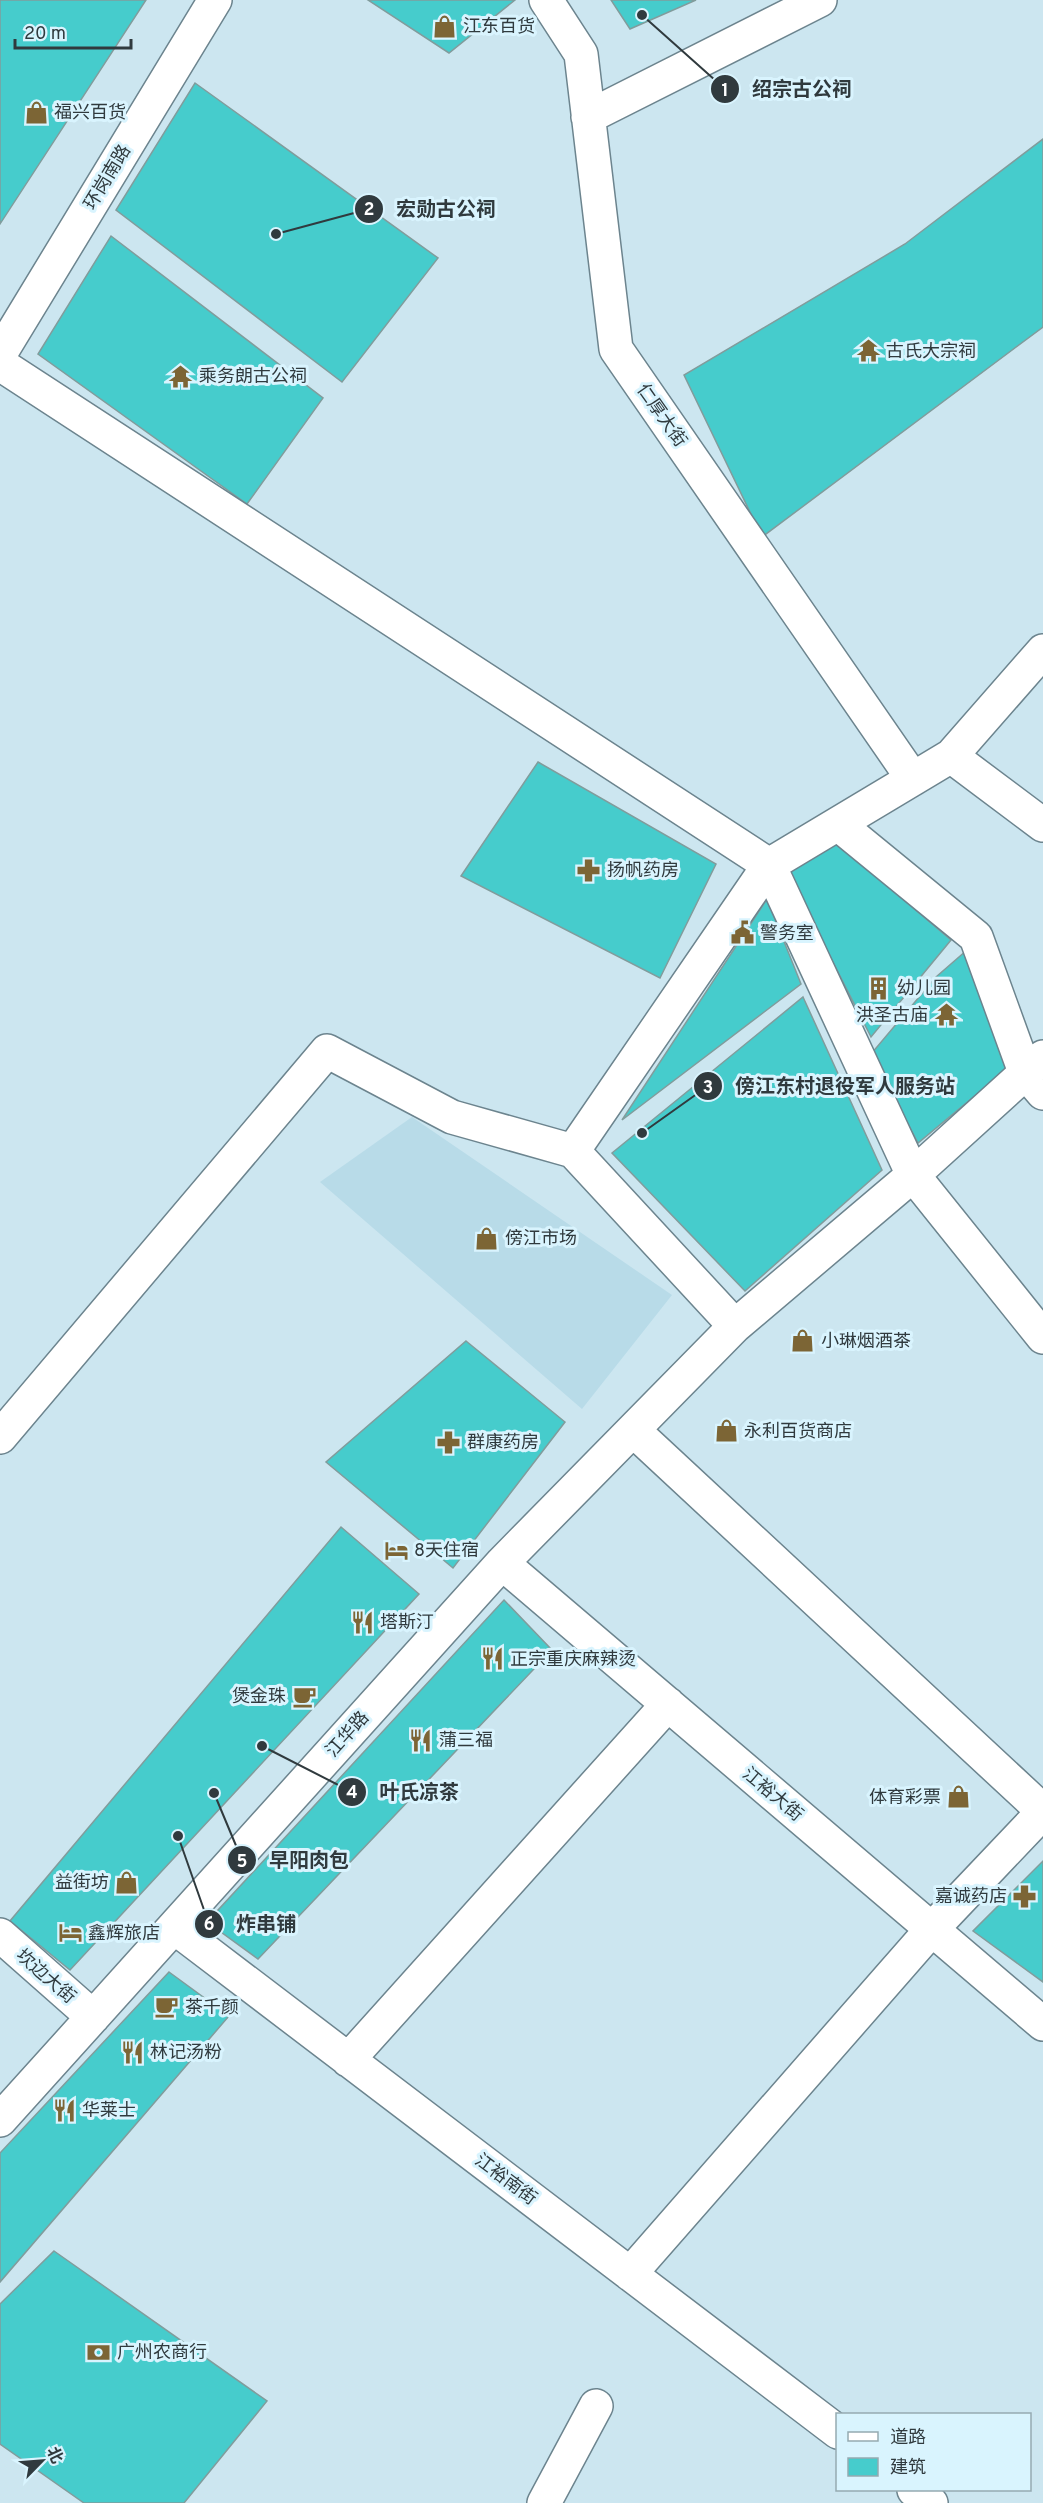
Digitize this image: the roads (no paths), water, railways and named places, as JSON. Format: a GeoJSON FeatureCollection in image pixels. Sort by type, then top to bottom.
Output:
{"type":"FeatureCollection","features":[{"type":"Feature","properties":{"kind":"street","name":"环岗南路"},"geometry":{"type":"LineString","coordinates":[[0,354],[215,0]]}},
{"type":"Feature","properties":{"kind":"street","name":"仁厚大街"},"geometry":{"type":"LineString","coordinates":[[546,0],[581,54],[616,349],[913,779]]}},
{"type":"Feature","properties":{"kind":"street"},"geometry":{"type":"LineString","coordinates":[[588,117],[820,0]]}},
{"type":"Feature","properties":{"kind":"street"},"geometry":{"type":"LineString","coordinates":[[0,364],[769,866],[913,1175],[1043,1337]]}},
{"type":"Feature","properties":{"kind":"street"},"geometry":{"type":"LineString","coordinates":[[573,1151],[769,866],[951,756],[1043,651]]}},
{"type":"Feature","properties":{"kind":"street"},"geometry":{"type":"LineString","coordinates":[[951,756],[1043,825]]}},
{"type":"Feature","properties":{"kind":"street"},"geometry":{"type":"LineString","coordinates":[[838,824],[976,937],[1037,1074]]}},
{"type":"Feature","properties":{"kind":"street"},"geometry":{"type":"LineString","coordinates":[[0,1437],[327,1051],[452,1117],[573,1151],[735,1326]]}},
{"type":"Feature","properties":{"kind":"street","name":"江华路"},"geometry":{"type":"LineString","coordinates":[[0,2120],[502,1563],[735,1326],[913,1175],[1037,1074]]}},
{"type":"Feature","properties":{"kind":"street"},"geometry":{"type":"LineString","coordinates":[[630,2274],[932,1929],[1043,1812],[633,1430]]}},
{"type":"Feature","properties":{"kind":"street","name":"江裕大街"},"geometry":{"type":"LineString","coordinates":[[502,1563],[1043,2024]]}},
{"type":"Feature","properties":{"kind":"street"},"geometry":{"type":"LineString","coordinates":[[348,2060],[668,1704]]}},
{"type":"Feature","properties":{"kind":"street","name":"江裕南街"},"geometry":{"type":"LineString","coordinates":[[174,1927],[836,2431]]}},
{"type":"Feature","properties":{"kind":"street","name":"坎边大街"},"geometry":{"type":"LineString","coordinates":[[0,1935],[93,2017]]}},
{"type":"Feature","properties":{"kind":"street"},"geometry":{"type":"LineString","coordinates":[[544,2503],[596,2406]]}},
{"type":"Feature","properties":{"kind":"street"},"geometry":{"type":"LineString","coordinates":[[915,2491],[931,2503]]}},
{"type":"Feature","properties":{"kind":"place","name":"绍宗古公祠"},"geometry":{"type":"Point","coordinates":[642,15]}},
{"type":"Feature","properties":{"kind":"place","name":"江东百货"},"geometry":{"type":"Point","coordinates":[445,26]}},
{"type":"Feature","properties":{"kind":"place","name":"福兴百货"},"geometry":{"type":"Point","coordinates":[36,112]}},
{"type":"Feature","properties":{"kind":"place","name":"宏勋古公祠"},"geometry":{"type":"Point","coordinates":[276,234]}},
{"type":"Feature","properties":{"kind":"place","name":"古氏大宗祠"},"geometry":{"type":"Point","coordinates":[868,351]}},
{"type":"Feature","properties":{"kind":"place","name":"乘务朗古公祠"},"geometry":{"type":"Point","coordinates":[181,376]}},
{"type":"Feature","properties":{"kind":"place","name":"扬帆药房"},"geometry":{"type":"Point","coordinates":[589,870]}},
{"type":"Feature","properties":{"kind":"place","name":"警务室"},"geometry":{"type":"Point","coordinates":[742,933]}},
{"type":"Feature","properties":{"kind":"place","name":"幼儿园"},"geometry":{"type":"Point","coordinates":[879,988]}},
{"type":"Feature","properties":{"kind":"place","name":"洪圣古庙"},"geometry":{"type":"Point","coordinates":[946,1015]}},
{"type":"Feature","properties":{"kind":"place","name":"傍江东村退役军人服务站"},"geometry":{"type":"Point","coordinates":[642,1133]}},
{"type":"Feature","properties":{"kind":"place","name":"傍江市场"},"geometry":{"type":"Point","coordinates":[487,1238]}},
{"type":"Feature","properties":{"kind":"place","name":"小琳烟酒茶"},"geometry":{"type":"Point","coordinates":[803,1341]}},
{"type":"Feature","properties":{"kind":"place","name":"永利百货商店"},"geometry":{"type":"Point","coordinates":[726,1431]}},
{"type":"Feature","properties":{"kind":"place","name":"群康药房"},"geometry":{"type":"Point","coordinates":[449,1442]}},
{"type":"Feature","properties":{"kind":"place","name":"8天住宿"},"geometry":{"type":"Point","coordinates":[396,1550]}},
{"type":"Feature","properties":{"kind":"place","name":"塔斯汀"},"geometry":{"type":"Point","coordinates":[362,1622]}},
{"type":"Feature","properties":{"kind":"place","name":"正宗重庆麻辣烫"},"geometry":{"type":"Point","coordinates":[492,1659]}},
{"type":"Feature","properties":{"kind":"place","name":"煲金珠"},"geometry":{"type":"Point","coordinates":[304,1696]}},
{"type":"Feature","properties":{"kind":"place","name":"蒲三福"},"geometry":{"type":"Point","coordinates":[421,1740]}},
{"type":"Feature","properties":{"kind":"place","name":"叶氏凉茶"},"geometry":{"type":"Point","coordinates":[262,1746]}},
{"type":"Feature","properties":{"kind":"place","name":"早阳肉包"},"geometry":{"type":"Point","coordinates":[214,1793]}},
{"type":"Feature","properties":{"kind":"place","name":"体育彩票"},"geometry":{"type":"Point","coordinates":[959,1797]}},
{"type":"Feature","properties":{"kind":"place","name":"炸串铺"},"geometry":{"type":"Point","coordinates":[178,1836]}},
{"type":"Feature","properties":{"kind":"place","name":"益街坊"},"geometry":{"type":"Point","coordinates":[127,1882]}},
{"type":"Feature","properties":{"kind":"place","name":"嘉诚药店"},"geometry":{"type":"Point","coordinates":[1025,1896]}},
{"type":"Feature","properties":{"kind":"place","name":"鑫辉旅店"},"geometry":{"type":"Point","coordinates":[70,1933]}},
{"type":"Feature","properties":{"kind":"place","name":"茶千颜"},"geometry":{"type":"Point","coordinates":[167,2007]}},
{"type":"Feature","properties":{"kind":"place","name":"林记汤粉"},"geometry":{"type":"Point","coordinates":[132,2052]}},
{"type":"Feature","properties":{"kind":"place","name":"华莱士"},"geometry":{"type":"Point","coordinates":[64,2110]}},
{"type":"Feature","properties":{"kind":"place","name":"广州农商行"},"geometry":{"type":"Point","coordinates":[99,2352]}}]}
